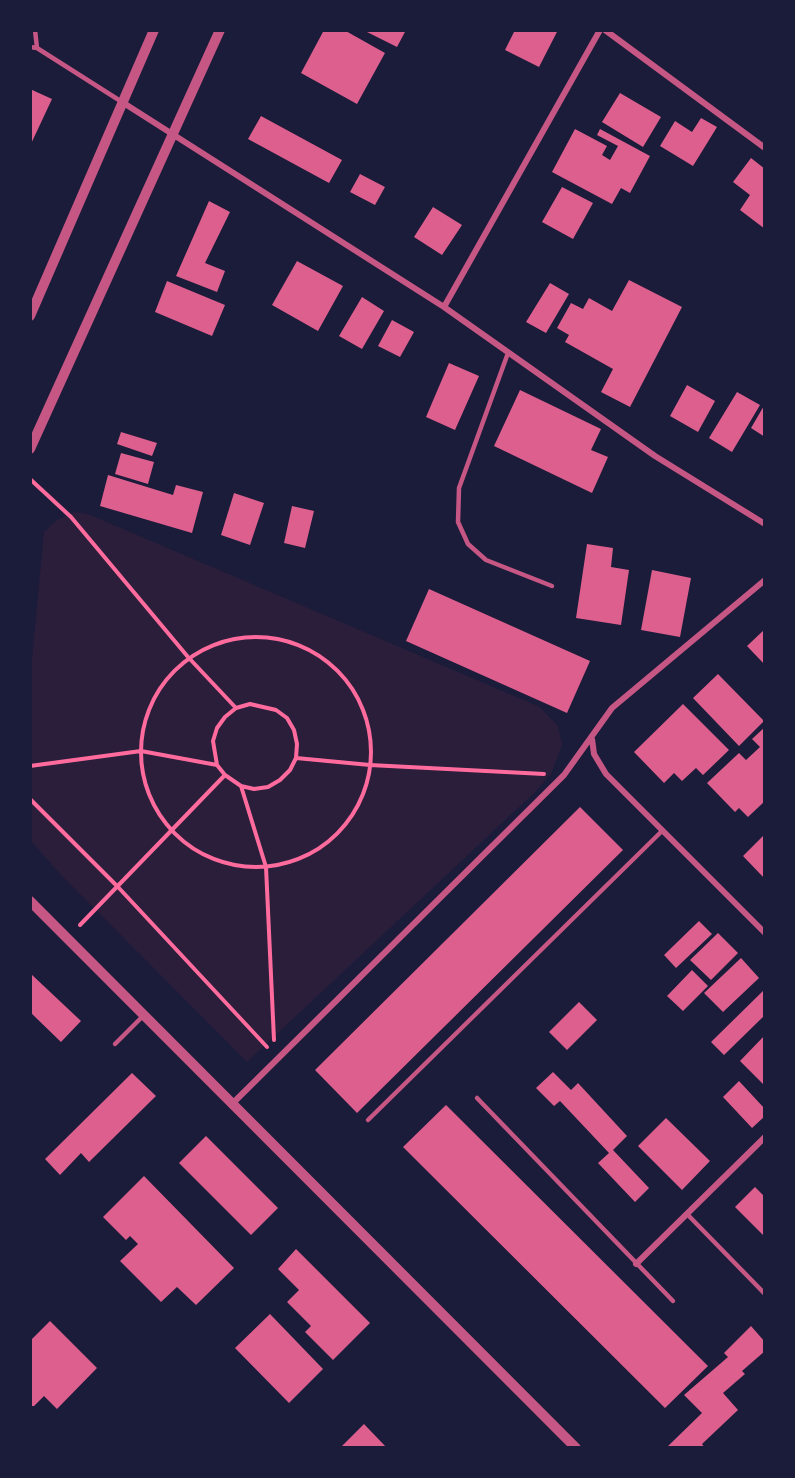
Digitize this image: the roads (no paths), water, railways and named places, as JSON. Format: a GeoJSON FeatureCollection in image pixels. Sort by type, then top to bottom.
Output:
{"type":"FeatureCollection","features":[{"type":"Feature","properties":{"kind":"street"},"geometry":{"type":"LineString","coordinates":[[30,316],[154,30]]}},
{"type":"Feature","properties":{"kind":"street"},"geometry":{"type":"LineString","coordinates":[[30,449],[220,30]]}},
{"type":"Feature","properties":{"kind":"street"},"geometry":{"type":"LineString","coordinates":[[444,307],[602,30],[765,148]]}},
{"type":"Feature","properties":{"kind":"street"},"geometry":{"type":"LineString","coordinates":[[122,102],[444,307],[655,456],[765,524]]}},
{"type":"Feature","properties":{"kind":"street"},"geometry":{"type":"LineString","coordinates":[[232,1104],[564,775],[612,708],[765,580]]}},
{"type":"Feature","properties":{"kind":"street"},"geometry":{"type":"LineString","coordinates":[[592,739],[594,754],[606,774],[765,933]]}},
{"type":"Feature","properties":{"kind":"street"},"geometry":{"type":"LineString","coordinates":[[30,900],[576,1448]]}},
{"type":"Feature","properties":{"kind":"street"},"geometry":{"type":"LineString","coordinates":[[636,1264],[765,1137]]}},
{"type":"Feature","properties":{"kind":"lane"},"geometry":{"type":"LineString","coordinates":[[35,30],[37,48]]}},
{"type":"Feature","properties":{"kind":"lane"},"geometry":{"type":"LineString","coordinates":[[30,47],[37,48],[122,102]]}},
{"type":"Feature","properties":{"kind":"lane"},"geometry":{"type":"LineString","coordinates":[[508,352],[459,488],[458,522],[468,544],[486,560],[552,586]]}},
{"type":"Feature","properties":{"kind":"lane"},"geometry":{"type":"LineString","coordinates":[[368,1120],[662,831]]}},
{"type":"Feature","properties":{"kind":"lane"},"geometry":{"type":"LineString","coordinates":[[116,1044],[144,1015]]}},
{"type":"Feature","properties":{"kind":"lane"},"geometry":{"type":"LineString","coordinates":[[477,1098],[673,1302]]}},
{"type":"Feature","properties":{"kind":"lane"},"geometry":{"type":"LineString","coordinates":[[687,1214],[765,1294]]}}]}
